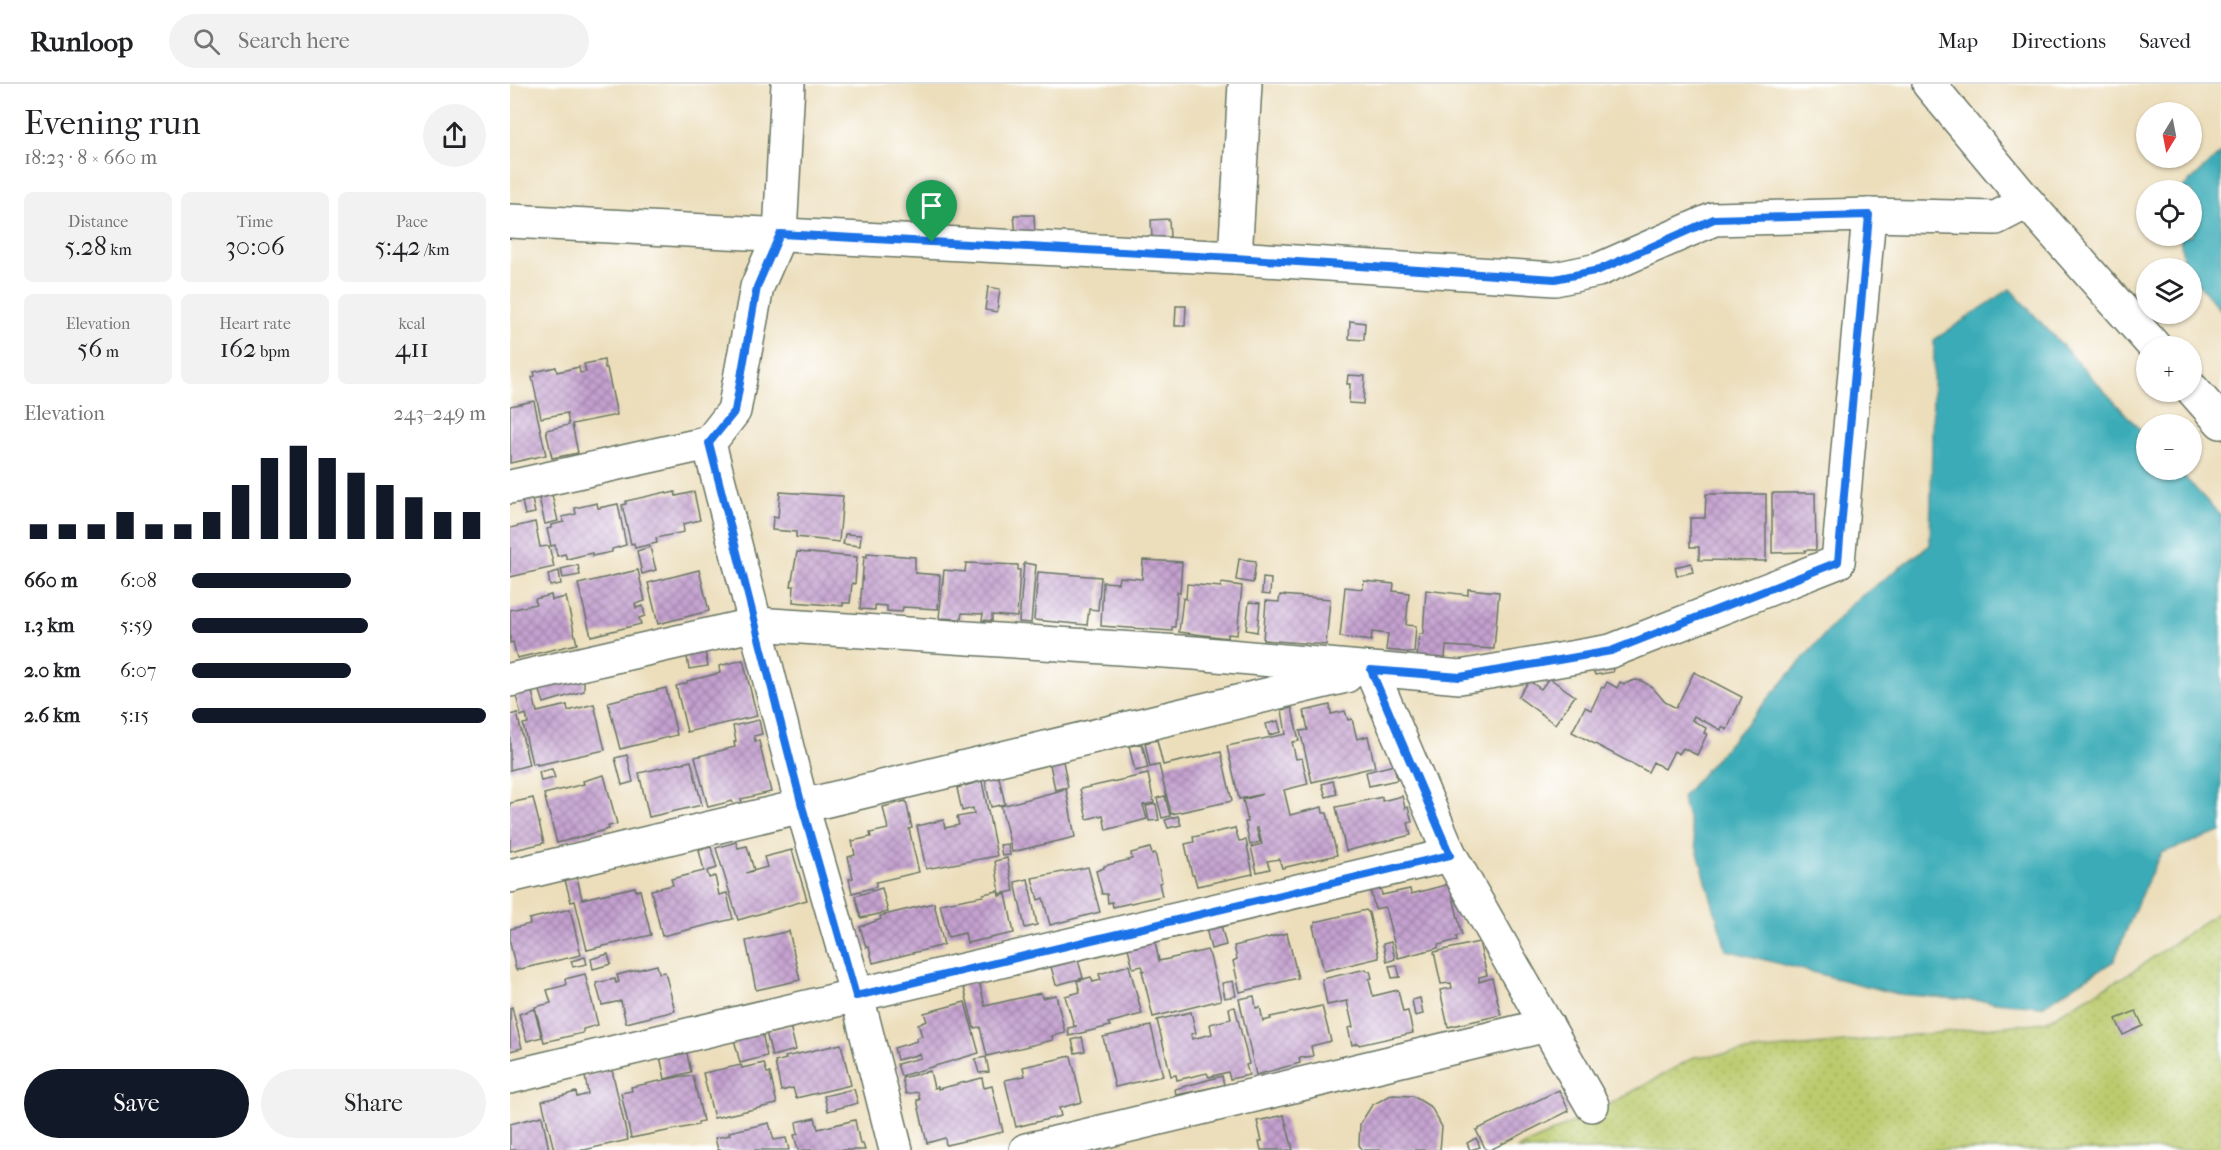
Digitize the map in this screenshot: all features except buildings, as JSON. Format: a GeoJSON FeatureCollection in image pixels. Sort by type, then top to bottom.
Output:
{"type":"FeatureCollection","features":[{"type":"Feature","properties":{"kind":"street"},"geometry":{"type":"LineString","coordinates":[[510,487],[709,443],[735,411],[757,287],[780,234],[788,84]]}},
{"type":"Feature","properties":{"kind":"street"},"geometry":{"type":"LineString","coordinates":[[1235,258],[1245,84]]}},
{"type":"Feature","properties":{"kind":"street"},"geometry":{"type":"LineString","coordinates":[[1929,84],[2027,202],[2145,336]]}},
{"type":"Feature","properties":{"kind":"street"},"geometry":{"type":"LineString","coordinates":[[510,220],[1235,258],[1555,279],[1599,270],[1714,219],[1869,215],[1996,218],[2027,202]]}},
{"type":"Feature","properties":{"kind":"street"},"geometry":{"type":"LineString","coordinates":[[510,680],[756,624],[1196,653],[1460,677],[1611,651],[1838,562],[1869,215]]}},
{"type":"Feature","properties":{"kind":"street"},"geometry":{"type":"LineString","coordinates":[[2202,400],[2221,422]]}},
{"type":"Feature","properties":{"kind":"street"},"geometry":{"type":"LineString","coordinates":[[709,443],[802,806],[856,996],[896,1150]]}},
{"type":"Feature","properties":{"kind":"street"},"geometry":{"type":"LineString","coordinates":[[510,876],[1371,670]]}},
{"type":"Feature","properties":{"kind":"street"},"geometry":{"type":"LineString","coordinates":[[1371,670],[1450,855],[1592,1105]]}},
{"type":"Feature","properties":{"kind":"street"},"geometry":{"type":"LineString","coordinates":[[510,1077],[1450,855]]}},
{"type":"Feature","properties":{"kind":"street"},"geometry":{"type":"LineString","coordinates":[[1026,1150],[1547,1025]]}},
{"type":"Feature","properties":{"kind":"green space"},"geometry":{"type":"Polygon","coordinates":[[[2221,910],[2221,1150],[1516,1150],[1614,1102],[1694,1057],[2045,1022],[2133,971],[2221,910]]]}},
{"type":"Feature","properties":{"kind":"water"},"geometry":{"type":"Polygon","coordinates":[[[2221,153],[2221,311],[2202,288],[2202,258],[2183,258],[2181,246],[2202,246],[2202,180],[2191,180],[2221,153]]]}},
{"type":"Feature","properties":{"kind":"water"},"geometry":{"type":"Polygon","coordinates":[[[2010,289],[2136,425],[2136,480],[2187,480],[2221,516],[2221,832],[2161,853],[2139,899],[2114,961],[2042,1006],[1897,994],[1726,950],[1682,797],[1852,603],[1930,545],[1934,340],[2010,289]]]}},
{"type":"Feature","properties":{"kind":"route"},"geometry":{"type":"LineString","coordinates":[[1869,215],[1838,562],[1611,651],[1460,677],[1371,670],[1450,855],[856,996],[802,806],[709,443],[735,411],[757,287],[780,234],[932,242],[1235,258],[1555,279],[1599,270],[1714,219],[1869,215]]}}]}
